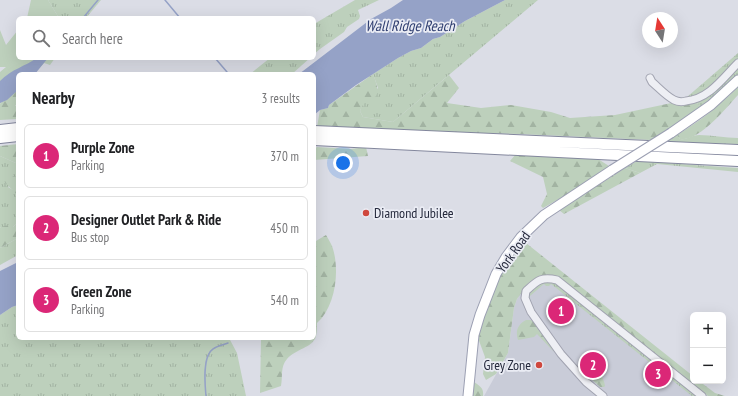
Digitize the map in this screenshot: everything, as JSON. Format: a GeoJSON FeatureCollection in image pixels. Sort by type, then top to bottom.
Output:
{"type":"FeatureCollection","features":[{"type":"Feature","properties":{"kind":"highway"},"geometry":{"type":"LineString","coordinates":[[0,130],[16,128]]}},
{"type":"Feature","properties":{"kind":"highway"},"geometry":{"type":"LineString","coordinates":[[316,131],[357,138],[738,161]]}},
{"type":"Feature","properties":{"kind":"highway"},"geometry":{"type":"LineString","coordinates":[[0,138],[16,136]]}},
{"type":"Feature","properties":{"kind":"highway"},"geometry":{"type":"LineString","coordinates":[[316,140],[357,138],[738,150]]}},
{"type":"Feature","properties":{"kind":"main road","name":"York Road"},"geometry":{"type":"LineString","coordinates":[[468,396],[474,335],[482,308],[496,274],[506,257],[521,237],[544,215],[671,133],[711,105],[738,80]]}},
{"type":"Feature","properties":{"kind":"street"},"geometry":{"type":"LineString","coordinates":[[650,78],[652,82],[674,100],[682,102],[695,100],[709,92],[738,63]]}},
{"type":"Feature","properties":{"kind":"street"},"geometry":{"type":"LineString","coordinates":[[603,396],[588,384],[563,357],[532,312],[525,298],[526,291],[538,281],[549,278],[557,280],[702,396]]}},
{"type":"Feature","properties":{"kind":"shaded area"},"geometry":{"type":"Polygon","coordinates":[[[542,275],[553,275],[563,281],[690,382],[690,384],[692,384],[708,396],[484,396],[508,353],[514,308],[517,299],[534,279],[542,275]]]}},
{"type":"Feature","properties":{"kind":"green space"},"geometry":{"type":"Polygon","coordinates":[[[31,0],[48,0],[58,16],[27,16],[31,0]]]}},
{"type":"Feature","properties":{"kind":"green space"},"geometry":{"type":"Polygon","coordinates":[[[48,0],[101,0],[88,16],[58,16],[48,0]]]}},
{"type":"Feature","properties":{"kind":"green space"},"geometry":{"type":"Polygon","coordinates":[[[355,0],[379,0],[358,10],[360,16],[359,19],[316,52],[316,23],[355,0]]]}},
{"type":"Feature","properties":{"kind":"green space"},"geometry":{"type":"Polygon","coordinates":[[[505,0],[538,0],[393,122],[363,117],[360,111],[362,105],[378,88],[373,74],[398,58],[411,51],[421,48],[433,39],[440,37],[465,21],[505,0]]]}},
{"type":"Feature","properties":{"kind":"green space"},"geometry":{"type":"Polygon","coordinates":[[[0,30],[6,45],[16,32],[16,60],[54,60],[50,65],[44,63],[35,72],[16,72],[16,90],[0,104],[0,72],[6,67],[0,67],[0,30]]]}},
{"type":"Feature","properties":{"kind":"green space"},"geometry":{"type":"Polygon","coordinates":[[[738,53],[738,75],[725,88],[701,108],[694,99],[687,97],[738,53]]]}},
{"type":"Feature","properties":{"kind":"green space"},"geometry":{"type":"Polygon","coordinates":[[[268,60],[308,60],[294,72],[252,72],[268,60]]]}},
{"type":"Feature","properties":{"kind":"green space"},"geometry":{"type":"Polygon","coordinates":[[[373,74],[377,91],[376,95],[363,105],[360,111],[363,117],[393,122],[449,75],[459,88],[447,103],[481,108],[511,105],[551,112],[570,118],[615,115],[676,102],[683,106],[694,99],[701,108],[651,140],[317,127],[320,110],[328,108],[329,105],[373,74]]]}},
{"type":"Feature","properties":{"kind":"green space"},"geometry":{"type":"Polygon","coordinates":[[[738,87],[738,95],[712,123],[704,130],[687,139],[680,139],[677,135],[709,113],[738,87]]]}},
{"type":"Feature","properties":{"kind":"green space"},"geometry":{"type":"Polygon","coordinates":[[[16,90],[16,119],[0,120],[0,104],[16,90]]]}},
{"type":"Feature","properties":{"kind":"green space"},"geometry":{"type":"Polygon","coordinates":[[[677,135],[680,139],[699,135],[738,138],[738,144],[663,143],[677,135]]]}},
{"type":"Feature","properties":{"kind":"green space"},"geometry":{"type":"Polygon","coordinates":[[[16,144],[16,163],[0,156],[0,146],[16,144]]]}},
{"type":"Feature","properties":{"kind":"green space"},"geometry":{"type":"Polygon","coordinates":[[[366,147],[368,156],[316,160],[316,148],[351,149],[366,147]]]}},
{"type":"Feature","properties":{"kind":"green space"},"geometry":{"type":"Polygon","coordinates":[[[516,154],[598,159],[609,166],[566,195],[543,208],[541,206],[547,194],[543,177],[510,161],[516,154]]]}},
{"type":"Feature","properties":{"kind":"green space"},"geometry":{"type":"Polygon","coordinates":[[[0,156],[16,163],[16,178],[8,187],[16,193],[16,224],[12,228],[0,228],[0,156]]]}},
{"type":"Feature","properties":{"kind":"green space"},"geometry":{"type":"Polygon","coordinates":[[[637,161],[738,168],[738,172],[657,164],[640,173],[625,168],[637,161]]]}},
{"type":"Feature","properties":{"kind":"green space"},"geometry":{"type":"Polygon","coordinates":[[[625,168],[640,173],[564,214],[559,210],[625,168]]]}},
{"type":"Feature","properties":{"kind":"green space"},"geometry":{"type":"Polygon","coordinates":[[[11,175],[16,178],[16,193],[7,185],[4,181],[11,175]]]}},
{"type":"Feature","properties":{"kind":"green space"},"geometry":{"type":"Polygon","coordinates":[[[16,224],[16,239],[0,248],[0,228],[9,225],[13,227],[16,224]]]}},
{"type":"Feature","properties":{"kind":"green space"},"geometry":{"type":"Polygon","coordinates":[[[326,235],[333,247],[336,278],[332,299],[323,316],[317,323],[316,334],[316,241],[326,235]]]}},
{"type":"Feature","properties":{"kind":"green space"},"geometry":{"type":"Polygon","coordinates":[[[16,239],[16,256],[0,265],[0,248],[16,239]]]}},
{"type":"Feature","properties":{"kind":"green space"},"geometry":{"type":"Polygon","coordinates":[[[526,243],[690,374],[690,382],[563,281],[553,275],[542,275],[534,279],[517,299],[514,308],[508,353],[496,374],[486,380],[483,374],[485,357],[478,338],[480,327],[496,283],[507,264],[526,243]]]}},
{"type":"Feature","properties":{"kind":"green space"},"geometry":{"type":"Polygon","coordinates":[[[547,281],[558,284],[698,396],[692,396],[551,284],[546,286],[544,284],[530,296],[528,302],[531,291],[533,288],[547,281]]]}},
{"type":"Feature","properties":{"kind":"green space"},"geometry":{"type":"Polygon","coordinates":[[[16,306],[16,340],[230,340],[237,353],[246,396],[0,396],[0,315],[16,306]]]}},
{"type":"Feature","properties":{"kind":"green space"},"geometry":{"type":"Polygon","coordinates":[[[526,320],[535,322],[554,352],[537,334],[534,337],[518,340],[518,328],[526,320]]]}},
{"type":"Feature","properties":{"kind":"green space"},"geometry":{"type":"Polygon","coordinates":[[[261,340],[314,340],[308,346],[294,353],[287,359],[283,368],[281,386],[260,393],[261,340]]]}},
{"type":"Feature","properties":{"kind":"green space"},"geometry":{"type":"Polygon","coordinates":[[[585,363],[588,363],[597,370],[603,379],[604,387],[600,387],[584,372],[585,363]]]}},
{"type":"Feature","properties":{"kind":"green space"},"geometry":{"type":"Polygon","coordinates":[[[474,382],[482,389],[483,396],[472,396],[474,382]]]}},
{"type":"Feature","properties":{"kind":"green space"},"geometry":{"type":"Polygon","coordinates":[[[692,384],[703,384],[715,393],[725,396],[708,396],[692,384]]]}},
{"type":"Feature","properties":{"kind":"water","name":"Wall Ridge Reach"},"geometry":{"type":"Polygon","coordinates":[[[403,0],[505,0],[465,21],[440,37],[433,39],[421,48],[411,51],[398,58],[356,85],[329,105],[328,108],[320,110],[316,113],[316,72],[302,72],[371,19],[403,0]]]}},
{"type":"Feature","properties":{"kind":"water"},"geometry":{"type":"Polygon","coordinates":[[[33,60],[46,60],[37,72],[16,72],[16,92],[7,100],[0,103],[0,81],[6,75],[33,60]]]}},
{"type":"Feature","properties":{"kind":"water"},"geometry":{"type":"Polygon","coordinates":[[[16,263],[16,306],[0,315],[0,271],[16,263]]]}},
{"type":"Feature","properties":{"kind":"waterway"},"geometry":{"type":"LineString","coordinates":[[85,16],[98,0]]}},
{"type":"Feature","properties":{"kind":"waterway"},"geometry":{"type":"LineString","coordinates":[[165,0],[178,16]]}},
{"type":"Feature","properties":{"kind":"waterway"},"geometry":{"type":"LineString","coordinates":[[217,60],[227,72]]}},
{"type":"Feature","properties":{"kind":"waterway"},"geometry":{"type":"LineString","coordinates":[[206,396],[205,371],[207,358],[213,349],[228,343]]}},
{"type":"Feature","properties":{"kind":"place","name":"Diamond Jubilee"},"geometry":{"type":"Point","coordinates":[366,213]}},
{"type":"Feature","properties":{"kind":"place","name":"Purple Zone"},"geometry":{"type":"Point","coordinates":[561,311]}},
{"type":"Feature","properties":{"kind":"place","name":"Grey Zone"},"geometry":{"type":"Point","coordinates":[539,365]}},
{"type":"Feature","properties":{"kind":"place","name":"Designer Outlet Park & Ride"},"geometry":{"type":"Point","coordinates":[593,365]}},
{"type":"Feature","properties":{"kind":"place","name":"Green Zone"},"geometry":{"type":"Point","coordinates":[658,374]}}]}
